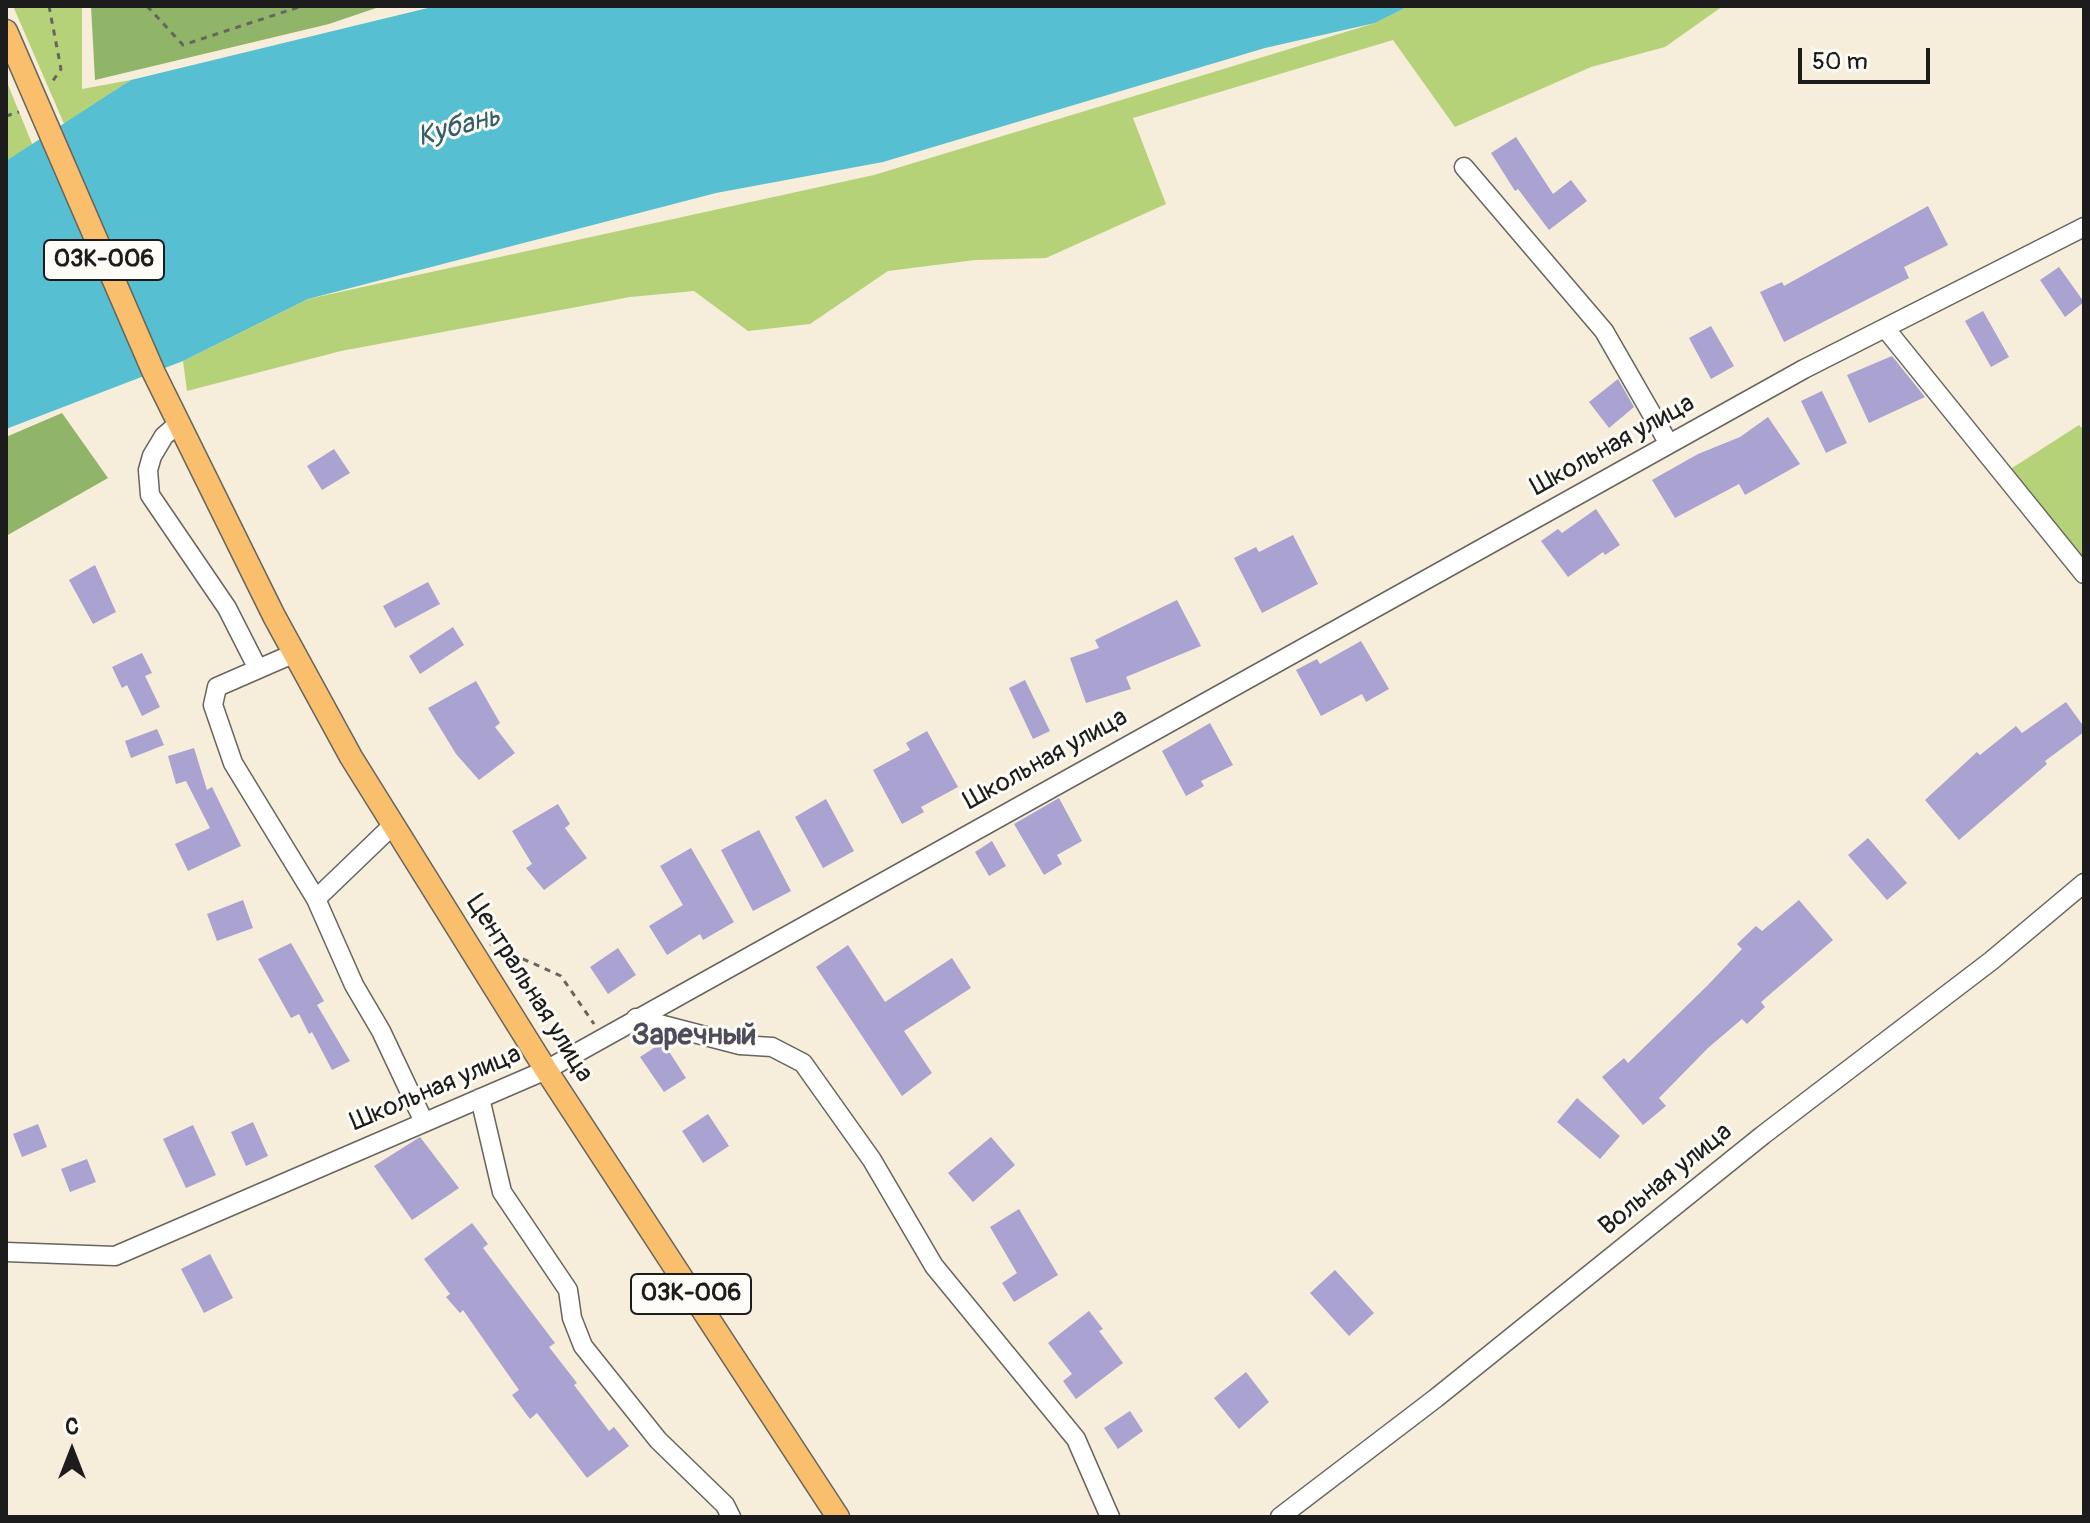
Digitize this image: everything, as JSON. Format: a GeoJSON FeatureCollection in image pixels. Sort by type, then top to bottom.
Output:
{"type":"FeatureCollection","features":[{"type":"Feature","properties":{"kind":"main road","name":"03К-006"},"geometry":{"type":"LineString","coordinates":[[9,38],[28,108],[178,424]]}},
{"type":"Feature","properties":{"kind":"main road","name":"Центральная улица"},"geometry":{"type":"LineString","coordinates":[[178,424],[351,757],[546,1070],[838,1517]]}},
{"type":"Feature","properties":{"kind":"street"},"geometry":{"type":"LineString","coordinates":[[1464,167],[1604,331],[1669,444]]}},
{"type":"Feature","properties":{"kind":"street","name":"Школьная улица"},"geometry":{"type":"LineString","coordinates":[[6,1252],[115,1256],[546,1070],[1669,444],[1885,328],[2084,227]]}},
{"type":"Feature","properties":{"kind":"street"},"geometry":{"type":"LineString","coordinates":[[1885,328],[2084,574]]}},
{"type":"Feature","properties":{"kind":"street"},"geometry":{"type":"LineString","coordinates":[[178,424],[164,436],[152,456],[148,470],[150,495],[227,608],[258,669]]}},
{"type":"Feature","properties":{"kind":"street"},"geometry":{"type":"LineString","coordinates":[[295,653],[217,687],[213,705],[233,763],[316,899],[354,985],[381,1031],[424,1122]]}},
{"type":"Feature","properties":{"kind":"street"},"geometry":{"type":"LineString","coordinates":[[316,899],[393,825]]}},
{"type":"Feature","properties":{"kind":"street","name":"Вольная улица"},"geometry":{"type":"LineString","coordinates":[[1280,1517],[1436,1398],[1763,1135],[1991,961],[2084,883]]}},
{"type":"Feature","properties":{"kind":"street"},"geometry":{"type":"LineString","coordinates":[[636,1018],[740,1045],[772,1047],[803,1063],[872,1160],[934,1266],[1076,1439],[1110,1517]]}},
{"type":"Feature","properties":{"kind":"street"},"geometry":{"type":"LineString","coordinates":[[480,1098],[502,1192],[568,1290],[572,1318],[583,1346],[658,1440],[725,1505],[731,1517]]}},
{"type":"Feature","properties":{"kind":"path"},"geometry":{"type":"LineString","coordinates":[[6,116],[28,108],[61,69],[49,6]]}},
{"type":"Feature","properties":{"kind":"path"},"geometry":{"type":"LineString","coordinates":[[147,6],[183,45],[302,6]]}},
{"type":"Feature","properties":{"kind":"path"},"geometry":{"type":"LineString","coordinates":[[485,942],[561,976],[603,1036]]}},
{"type":"Feature","properties":{"kind":"green space"},"geometry":{"type":"Polygon","coordinates":[[[13,6],[82,6],[82,89],[131,80],[65,126],[13,6]]]}},
{"type":"Feature","properties":{"kind":"green space"},"geometry":{"type":"Polygon","coordinates":[[[91,6],[382,6],[329,24],[95,80],[91,6]]]}},
{"type":"Feature","properties":{"kind":"green space"},"geometry":{"type":"Polygon","coordinates":[[[1409,6],[1723,6],[1665,47],[1591,67],[1455,127],[1393,40],[1133,118],[1166,204],[1046,258],[975,260],[888,271],[810,324],[748,331],[694,291],[630,297],[341,351],[187,391],[183,361],[308,299],[874,175],[1375,23],[1409,6]]]}},
{"type":"Feature","properties":{"kind":"green space"},"geometry":{"type":"Polygon","coordinates":[[[6,80],[33,146],[6,161],[6,80]]]}},
{"type":"Feature","properties":{"kind":"green space"},"geometry":{"type":"Polygon","coordinates":[[[62,413],[108,478],[6,536],[6,437],[62,413]]]}},
{"type":"Feature","properties":{"kind":"green space"},"geometry":{"type":"Polygon","coordinates":[[[2079,425],[2084,430],[2084,561],[2009,470],[2079,425]]]}},
{"type":"Feature","properties":{"kind":"water","name":"Кубань"},"geometry":{"type":"Polygon","coordinates":[[[436,6],[1409,6],[1375,23],[1265,48],[883,162],[716,193],[308,299],[183,361],[6,429],[6,161],[131,80],[436,6]]]}},
{"type":"Feature","properties":{"kind":"building"},"geometry":{"type":"Polygon","coordinates":[[[1516,137],[1553,194],[1571,180],[1587,201],[1549,230],[1518,189],[1515,191],[1491,153],[1516,137]]]}},
{"type":"Feature","properties":{"kind":"building"},"geometry":{"type":"Polygon","coordinates":[[[1928,206],[1948,245],[1904,267],[1909,278],[1784,342],[1760,292],[1782,282],[1784,286],[1928,206]]]}},
{"type":"Feature","properties":{"kind":"building"},"geometry":{"type":"Polygon","coordinates":[[[2059,267],[2084,302],[2065,317],[2040,280],[2059,267]]]}},
{"type":"Feature","properties":{"kind":"building"},"geometry":{"type":"Polygon","coordinates":[[[1983,311],[2009,357],[1991,367],[1965,321],[1983,311]]]}},
{"type":"Feature","properties":{"kind":"building"},"geometry":{"type":"Polygon","coordinates":[[[1711,326],[1734,366],[1711,379],[1689,338],[1711,326]]]}},
{"type":"Feature","properties":{"kind":"building"},"geometry":{"type":"Polygon","coordinates":[[[1892,356],[1925,397],[1869,423],[1847,375],[1892,356]]]}},
{"type":"Feature","properties":{"kind":"building"},"geometry":{"type":"Polygon","coordinates":[[[1618,379],[1634,407],[1609,428],[1589,402],[1618,379]]]}},
{"type":"Feature","properties":{"kind":"building"},"geometry":{"type":"Polygon","coordinates":[[[1822,391],[1847,443],[1826,453],[1801,401],[1822,391]]]}},
{"type":"Feature","properties":{"kind":"building"},"geometry":{"type":"Polygon","coordinates":[[[1768,417],[1800,464],[1745,495],[1739,484],[1675,518],[1652,480],[1698,454],[1740,437],[1768,417]]]}},
{"type":"Feature","properties":{"kind":"building"},"geometry":{"type":"Polygon","coordinates":[[[334,449],[350,473],[322,490],[307,466],[334,449]]]}},
{"type":"Feature","properties":{"kind":"building"},"geometry":{"type":"Polygon","coordinates":[[[1596,509],[1620,545],[1605,555],[1603,552],[1568,577],[1541,541],[1558,529],[1562,533],[1596,509]]]}},
{"type":"Feature","properties":{"kind":"building"},"geometry":{"type":"Polygon","coordinates":[[[1293,535],[1318,584],[1262,613],[1234,558],[1256,547],[1259,552],[1293,535]]]}},
{"type":"Feature","properties":{"kind":"building"},"geometry":{"type":"Polygon","coordinates":[[[95,565],[116,612],[93,624],[69,580],[95,565]]]}},
{"type":"Feature","properties":{"kind":"building"},"geometry":{"type":"Polygon","coordinates":[[[428,582],[440,604],[395,628],[383,606],[428,582]]]}},
{"type":"Feature","properties":{"kind":"building"},"geometry":{"type":"Polygon","coordinates":[[[1177,600],[1201,646],[1126,677],[1131,689],[1086,703],[1070,658],[1099,648],[1095,640],[1177,600]]]}},
{"type":"Feature","properties":{"kind":"building"},"geometry":{"type":"Polygon","coordinates":[[[453,627],[464,645],[420,674],[409,656],[453,627]]]}},
{"type":"Feature","properties":{"kind":"building"},"geometry":{"type":"Polygon","coordinates":[[[1361,641],[1389,689],[1366,702],[1362,694],[1321,716],[1296,670],[1317,659],[1320,664],[1361,641]]]}},
{"type":"Feature","properties":{"kind":"building"},"geometry":{"type":"Polygon","coordinates":[[[142,653],[152,673],[145,676],[160,707],[142,716],[127,685],[122,688],[112,667],[142,653]]]}},
{"type":"Feature","properties":{"kind":"building"},"geometry":{"type":"Polygon","coordinates":[[[1025,680],[1050,731],[1033,739],[1009,688],[1025,680]]]}},
{"type":"Feature","properties":{"kind":"building"},"geometry":{"type":"Polygon","coordinates":[[[476,681],[500,723],[495,727],[515,753],[479,780],[456,754],[428,708],[476,681]]]}},
{"type":"Feature","properties":{"kind":"building"},"geometry":{"type":"Polygon","coordinates":[[[2066,702],[2084,727],[2084,732],[2045,761],[2047,764],[1959,840],[1925,800],[1977,752],[1980,755],[2016,726],[2022,733],[2066,702]]]}},
{"type":"Feature","properties":{"kind":"building"},"geometry":{"type":"Polygon","coordinates":[[[1210,723],[1233,765],[1201,781],[1204,786],[1186,796],[1162,751],[1210,723]]]}},
{"type":"Feature","properties":{"kind":"building"},"geometry":{"type":"Polygon","coordinates":[[[157,729],[164,745],[131,758],[125,741],[157,729]]]}},
{"type":"Feature","properties":{"kind":"building"},"geometry":{"type":"Polygon","coordinates":[[[927,731],[958,787],[921,807],[924,812],[902,824],[873,770],[910,750],[906,743],[927,731]]]}},
{"type":"Feature","properties":{"kind":"building"},"geometry":{"type":"Polygon","coordinates":[[[194,748],[207,790],[212,787],[241,846],[188,871],[175,844],[210,828],[186,781],[176,784],[168,756],[194,748]]]}},
{"type":"Feature","properties":{"kind":"building"},"geometry":{"type":"Polygon","coordinates":[[[1059,798],[1082,841],[1057,855],[1062,864],[1044,875],[1014,824],[1059,798]]]}},
{"type":"Feature","properties":{"kind":"building"},"geometry":{"type":"Polygon","coordinates":[[[826,799],[854,851],[823,868],[795,817],[826,799]]]}},
{"type":"Feature","properties":{"kind":"building"},"geometry":{"type":"Polygon","coordinates":[[[558,804],[570,824],[565,828],[587,858],[544,890],[526,868],[532,864],[512,831],[558,804]]]}},
{"type":"Feature","properties":{"kind":"building"},"geometry":{"type":"Polygon","coordinates":[[[759,830],[791,891],[753,911],[721,850],[759,830]]]}},
{"type":"Feature","properties":{"kind":"building"},"geometry":{"type":"Polygon","coordinates":[[[1868,838],[1907,883],[1887,900],[1848,855],[1868,838]]]}},
{"type":"Feature","properties":{"kind":"building"},"geometry":{"type":"Polygon","coordinates":[[[992,841],[1006,866],[989,876],[975,852],[992,841]]]}},
{"type":"Feature","properties":{"kind":"building"},"geometry":{"type":"Polygon","coordinates":[[[691,848],[734,922],[703,940],[700,934],[667,955],[649,926],[683,905],[660,866],[691,848]]]}},
{"type":"Feature","properties":{"kind":"building"},"geometry":{"type":"Polygon","coordinates":[[[243,900],[253,928],[217,941],[207,914],[243,900]]]}},
{"type":"Feature","properties":{"kind":"building"},"geometry":{"type":"Polygon","coordinates":[[[1799,900],[1833,940],[1761,1002],[1765,1007],[1747,1024],[1742,1019],[1708,1048],[1659,1098],[1666,1106],[1643,1125],[1602,1077],[1624,1058],[1628,1063],[1708,985],[1742,949],[1737,944],[1756,926],[1762,931],[1799,900]]]}},
{"type":"Feature","properties":{"kind":"building"},"geometry":{"type":"Polygon","coordinates":[[[291,943],[324,1001],[317,1005],[350,1061],[332,1070],[299,1014],[291,1018],[258,959],[291,943]]]}},
{"type":"Feature","properties":{"kind":"building"},"geometry":{"type":"Polygon","coordinates":[[[848,945],[885,1002],[952,958],[971,988],[904,1031],[932,1073],[902,1096],[816,967],[848,945]]]}},
{"type":"Feature","properties":{"kind":"building"},"geometry":{"type":"Polygon","coordinates":[[[618,948],[636,975],[608,994],[590,967],[618,948]]]}},
{"type":"Feature","properties":{"kind":"building"},"geometry":{"type":"Polygon","coordinates":[[[663,1042],[686,1078],[664,1092],[640,1057],[663,1042]]]}},
{"type":"Feature","properties":{"kind":"building"},"geometry":{"type":"Polygon","coordinates":[[[1577,1098],[1620,1136],[1600,1159],[1557,1122],[1577,1098]]]}},
{"type":"Feature","properties":{"kind":"building"},"geometry":{"type":"Polygon","coordinates":[[[708,1114],[729,1146],[703,1163],[682,1131],[708,1114]]]}},
{"type":"Feature","properties":{"kind":"building"},"geometry":{"type":"Polygon","coordinates":[[[253,1122],[268,1156],[246,1166],[231,1132],[253,1122]]]}},
{"type":"Feature","properties":{"kind":"building"},"geometry":{"type":"Polygon","coordinates":[[[38,1124],[47,1147],[22,1157],[13,1134],[38,1124]]]}},
{"type":"Feature","properties":{"kind":"building"},"geometry":{"type":"Polygon","coordinates":[[[193,1125],[216,1175],[186,1188],[163,1139],[193,1125]]]}},
{"type":"Feature","properties":{"kind":"building"},"geometry":{"type":"Polygon","coordinates":[[[420,1137],[459,1188],[412,1220],[374,1166],[420,1137]]]}},
{"type":"Feature","properties":{"kind":"building"},"geometry":{"type":"Polygon","coordinates":[[[991,1137],[1015,1165],[973,1202],[948,1173],[991,1137]]]}},
{"type":"Feature","properties":{"kind":"building"},"geometry":{"type":"Polygon","coordinates":[[[87,1159],[96,1182],[70,1192],[61,1169],[87,1159]]]}},
{"type":"Feature","properties":{"kind":"building"},"geometry":{"type":"Polygon","coordinates":[[[1019,1209],[1058,1275],[1014,1302],[1002,1283],[1017,1273],[990,1227],[1019,1209]]]}},
{"type":"Feature","properties":{"kind":"building"},"geometry":{"type":"Polygon","coordinates":[[[472,1223],[488,1244],[483,1248],[555,1343],[549,1347],[577,1383],[574,1385],[609,1431],[614,1427],[629,1446],[587,1478],[537,1413],[530,1419],[512,1395],[519,1390],[463,1310],[460,1313],[446,1297],[450,1294],[424,1259],[472,1223]]]}},
{"type":"Feature","properties":{"kind":"building"},"geometry":{"type":"Polygon","coordinates":[[[210,1254],[233,1298],[204,1313],[181,1269],[210,1254]]]}},
{"type":"Feature","properties":{"kind":"building"},"geometry":{"type":"Polygon","coordinates":[[[1335,1270],[1374,1313],[1349,1336],[1310,1293],[1335,1270]]]}},
{"type":"Feature","properties":{"kind":"building"},"geometry":{"type":"Polygon","coordinates":[[[1089,1311],[1103,1329],[1099,1331],[1123,1363],[1076,1399],[1063,1381],[1072,1374],[1048,1343],[1089,1311]]]}},
{"type":"Feature","properties":{"kind":"building"},"geometry":{"type":"Polygon","coordinates":[[[1246,1372],[1269,1402],[1239,1429],[1214,1398],[1246,1372]]]}},
{"type":"Feature","properties":{"kind":"building"},"geometry":{"type":"Polygon","coordinates":[[[1130,1411],[1143,1431],[1118,1449],[1104,1428],[1130,1411]]]}},
{"type":"Feature","properties":{"kind":"district","name":"Заречный"},"geometry":{"type":"Point","coordinates":[694,1036]}}]}
